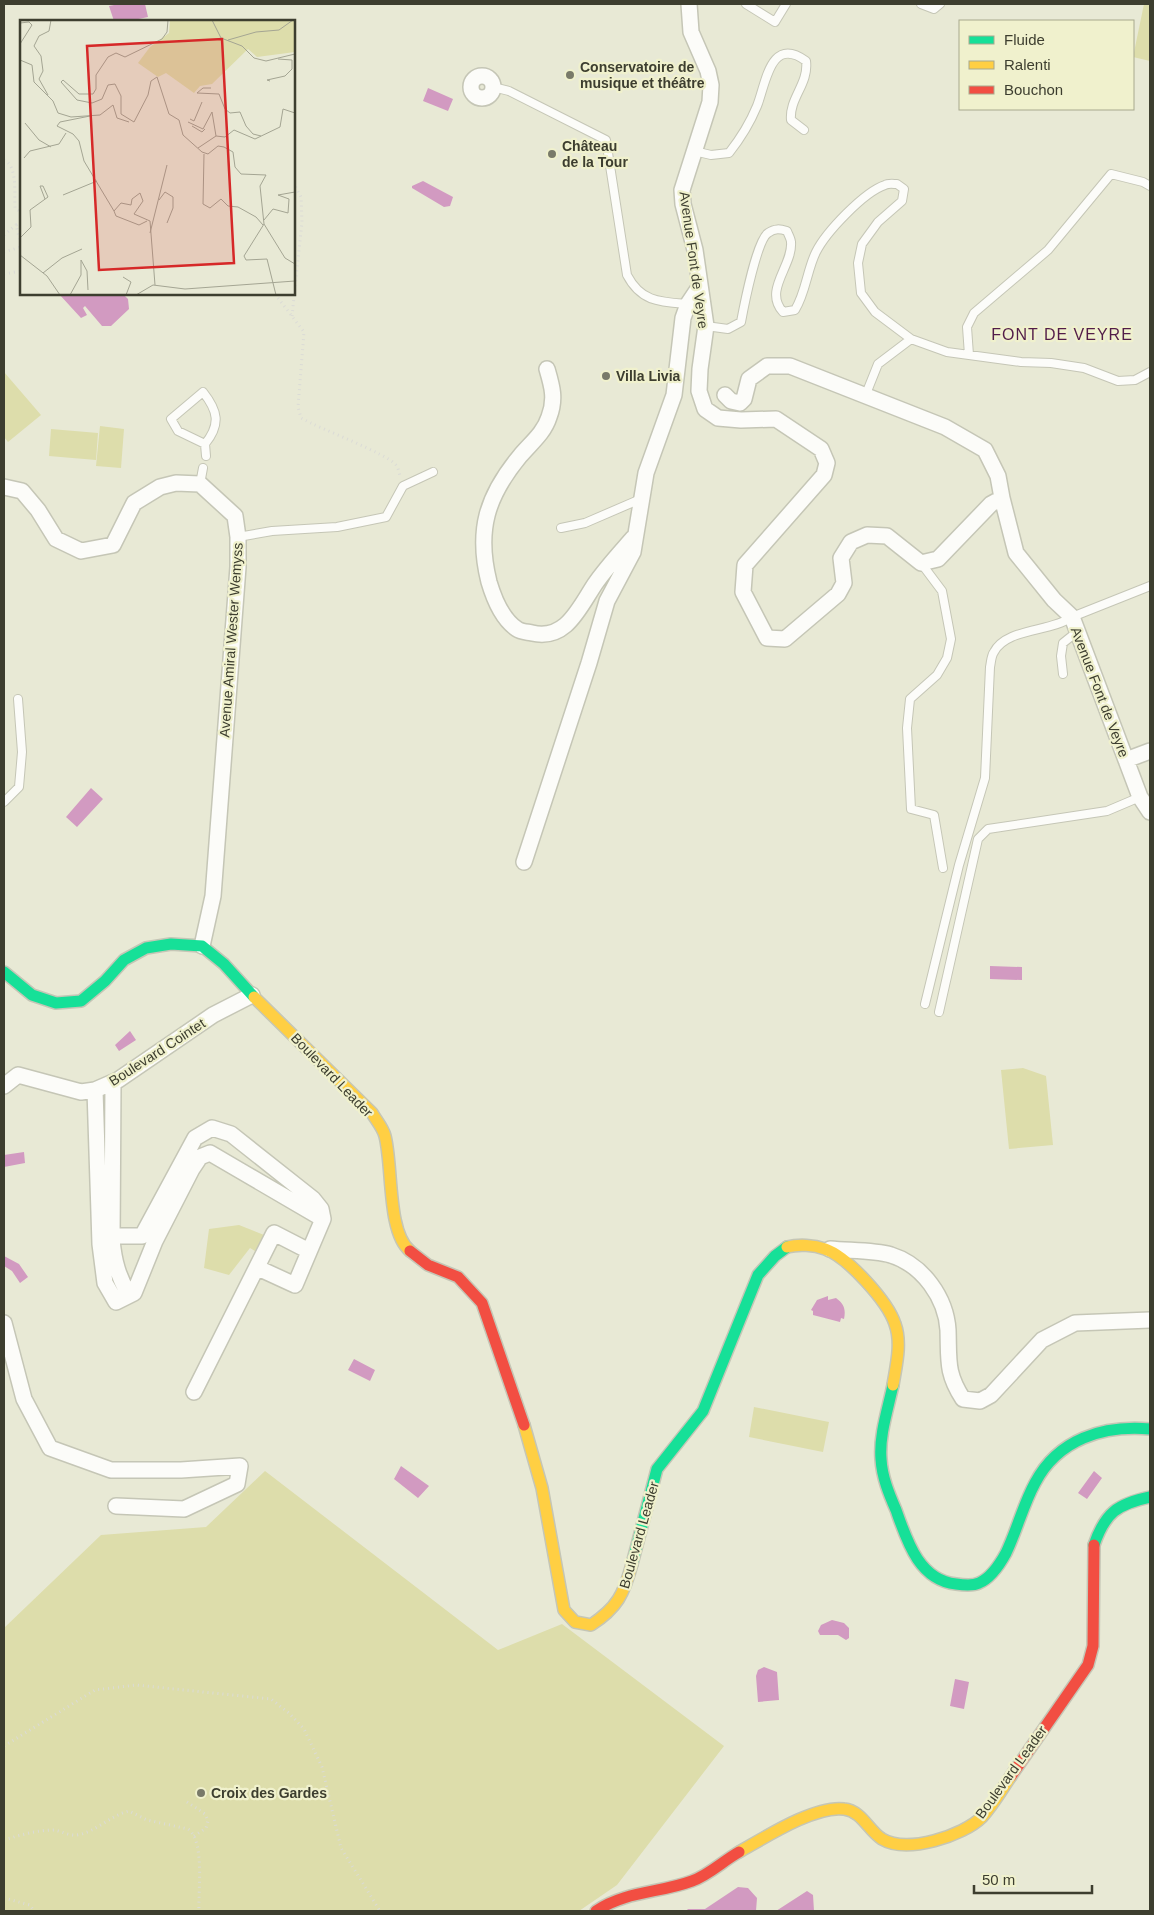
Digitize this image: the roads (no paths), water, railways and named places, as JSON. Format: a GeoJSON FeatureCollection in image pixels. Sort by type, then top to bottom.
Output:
{"type":"FeatureCollection","features":[{"type":"Feature","properties":{"kind":"street","name":"Avenue Font de Veyre"},"geometry":{"type":"LineString","coordinates":[[689,4],[691,32],[708,71],[711,85],[710,102],[682,190],[683,204],[695,250],[706,326],[699,391],[705,409],[718,418],[740,420],[776,419],[820,449],[827,463],[824,475],[746,565],[743,592],[767,638],[785,639],[838,594],[844,583],[842,558],[851,542],[867,534],[887,536],[921,563]]}},
{"type":"Feature","properties":{"kind":"street"},"geometry":{"type":"LineString","coordinates":[[524,862],[607,601],[633,552],[638,533],[646,473],[652,450],[674,395],[683,318],[688,304],[700,286]]}},
{"type":"Feature","properties":{"kind":"street","name":"Avenue Font de Veyre"},"geometry":{"type":"LineString","coordinates":[[725,395],[731,401],[740,403],[744,399],[749,378],[767,366],[790,366],[854,392],[866,394],[905,413],[946,427],[985,450],[998,476],[1016,553],[1054,600],[1072,617],[1140,797],[1150,812]]}},
{"type":"Feature","properties":{"kind":"street"},"geometry":{"type":"LineString","coordinates":[[548,369],[554,397],[549,417],[540,435],[521,455],[492,496],[484,529],[484,560],[491,588],[502,615],[518,630],[538,635],[554,633],[568,625],[611,563],[638,533]]}},
{"type":"Feature","properties":{"kind":"street"},"geometry":{"type":"LineString","coordinates":[[4,486],[22,491],[38,510],[56,539],[81,551],[113,545],[134,504],[160,488],[176,483],[200,484]]}},
{"type":"Feature","properties":{"kind":"street","name":"Avenue Amiral Wester Wemyss"},"geometry":{"type":"LineString","coordinates":[[200,484],[235,516],[238,537],[213,896],[202,946]]}},
{"type":"Feature","properties":{"kind":"street"},"geometry":{"type":"LineString","coordinates":[[921,563],[938,559],[991,504],[1002,498]]}},
{"type":"Feature","properties":{"kind":"street"},"geometry":{"type":"LineString","coordinates":[[1126,760],[1150,751]]}},
{"type":"Feature","properties":{"kind":"street"},"geometry":{"type":"LineString","coordinates":[[4,972],[32,994],[56,1003],[81,1001],[105,981],[124,960],[146,948],[171,944],[202,946]]}},
{"type":"Feature","properties":{"kind":"street","name":"Boulevard Leader"},"geometry":{"type":"LineString","coordinates":[[202,946],[224,964],[372,1113],[384,1134],[391,1166],[395,1226],[404,1246],[428,1265],[458,1277],[482,1303],[515,1395],[542,1488],[564,1610],[574,1622],[591,1625],[609,1613],[625,1590],[657,1468],[703,1411],[758,1275],[770,1259],[790,1246],[827,1249]]}},
{"type":"Feature","properties":{"kind":"street","name":"Boulevard Cointet"},"geometry":{"type":"LineString","coordinates":[[4,1086],[18,1075],[81,1092],[96,1090],[113,1083],[213,1014],[252,994]]}},
{"type":"Feature","properties":{"kind":"street"},"geometry":{"type":"LineString","coordinates":[[113,1083],[105,1213],[105,1283],[122,1298]]}},
{"type":"Feature","properties":{"kind":"street"},"geometry":{"type":"LineString","coordinates":[[96,1090],[105,1213],[112,1236],[122,1298]]}},
{"type":"Feature","properties":{"kind":"street"},"geometry":{"type":"LineString","coordinates":[[112,1236],[142,1236],[195,1138],[212,1128],[231,1134],[313,1199],[321,1209],[324,1219],[295,1285],[258,1268]]}},
{"type":"Feature","properties":{"kind":"street"},"geometry":{"type":"LineString","coordinates":[[122,1298],[134,1293],[155,1241],[192,1169],[200,1157],[210,1153],[324,1219]]}},
{"type":"Feature","properties":{"kind":"street"},"geometry":{"type":"LineString","coordinates":[[194,1392],[274,1233],[309,1251]]}},
{"type":"Feature","properties":{"kind":"street"},"geometry":{"type":"LineString","coordinates":[[827,1249],[890,1255],[911,1264],[934,1287],[947,1320],[948,1356],[953,1384],[963,1400],[980,1401],[991,1395],[1042,1340],[1075,1323],[1150,1320]]}},
{"type":"Feature","properties":{"kind":"street"},"geometry":{"type":"LineString","coordinates":[[827,1249],[864,1281],[886,1304],[896,1326],[898,1350],[881,1450],[884,1475],[905,1536],[920,1563],[936,1578],[956,1585],[978,1584],[993,1573],[1006,1552],[1036,1479],[1054,1455],[1088,1434],[1136,1427],[1150,1429]]}},
{"type":"Feature","properties":{"kind":"street"},"geometry":{"type":"LineString","coordinates":[[4,1323],[24,1399],[50,1448],[111,1470],[181,1470],[240,1466],[237,1484],[184,1510],[116,1506]]}},
{"type":"Feature","properties":{"kind":"street","name":"Boulevard Leader"},"geometry":{"type":"LineString","coordinates":[[596,1911],[607,1902],[638,1892],[695,1880],[733,1856],[792,1825],[832,1810],[849,1809],[863,1816],[873,1830],[889,1842],[912,1844],[962,1830],[982,1817],[1088,1665],[1093,1646],[1094,1545],[1104,1522],[1128,1502],[1150,1497]]}},
{"type":"Feature","properties":{"kind":"lane"},"geometry":{"type":"LineString","coordinates":[[746,4],[774,22],[786,4]]}},
{"type":"Feature","properties":{"kind":"lane"},"geometry":{"type":"LineString","coordinates":[[921,4],[934,9],[940,4]]}},
{"type":"Feature","properties":{"kind":"lane"},"geometry":{"type":"LineString","coordinates":[[694,151],[722,156],[729,153],[757,106],[769,71],[776,58],[786,54],[799,56],[806,61],[806,77],[790,110],[791,120],[804,130]]}},
{"type":"Feature","properties":{"kind":"lane"},"geometry":{"type":"LineString","coordinates":[[493,87],[509,91],[606,140],[627,275],[634,287],[658,302],[688,304]]}},
{"type":"Feature","properties":{"kind":"lane"},"geometry":{"type":"LineString","coordinates":[[969,355],[967,327],[974,313],[1048,250],[1111,174],[1143,182],[1150,186]]}},
{"type":"Feature","properties":{"kind":"lane"},"geometry":{"type":"LineString","coordinates":[[706,326],[728,329],[741,322],[760,247],[767,233],[777,229],[787,231],[791,243],[776,295],[778,306],[783,312],[795,310],[802,299],[816,253],[831,229],[861,201],[885,185],[897,184],[904,190],[902,201],[878,222],[862,244],[858,263],[862,293],[875,312],[911,339],[947,352],[1084,368],[1118,381],[1135,380],[1150,372]]}},
{"type":"Feature","properties":{"kind":"lane"},"geometry":{"type":"LineString","coordinates":[[866,394],[878,364],[911,339]]}},
{"type":"Feature","properties":{"kind":"lane"},"geometry":{"type":"LineString","coordinates":[[205,444],[178,431],[171,420],[203,392],[214,407],[215,421],[214,433],[205,444],[206,456]]}},
{"type":"Feature","properties":{"kind":"lane"},"geometry":{"type":"LineString","coordinates":[[200,484],[203,468]]}},
{"type":"Feature","properties":{"kind":"lane"},"geometry":{"type":"LineString","coordinates":[[238,537],[272,531],[337,527],[386,517],[404,486],[433,472]]}},
{"type":"Feature","properties":{"kind":"lane"},"geometry":{"type":"LineString","coordinates":[[561,528],[585,523],[643,498]]}},
{"type":"Feature","properties":{"kind":"lane"},"geometry":{"type":"LineString","coordinates":[[921,563],[942,591],[952,639],[947,658],[937,675],[910,698],[907,728],[911,809],[934,815],[942,868]]}},
{"type":"Feature","properties":{"kind":"lane"},"geometry":{"type":"LineString","coordinates":[[925,1004],[959,864],[985,778],[990,667],[994,652],[1005,640],[1061,625],[1072,617],[1150,586]]}},
{"type":"Feature","properties":{"kind":"lane"},"geometry":{"type":"LineString","coordinates":[[1063,674],[1061,656],[1064,643],[1078,632]]}},
{"type":"Feature","properties":{"kind":"lane"},"geometry":{"type":"LineString","coordinates":[[4,802],[19,787],[22,752],[18,699]]}},
{"type":"Feature","properties":{"kind":"lane"},"geometry":{"type":"LineString","coordinates":[[939,1012],[978,839],[988,829],[1107,811],[1140,797]]}},
{"type":"Feature","properties":{"kind":"place","name":"Conservatoire de musique et théâtre"},"geometry":{"type":"Point","coordinates":[570,75]}},
{"type":"Feature","properties":{"kind":"place","name":"Château de la Tour"},"geometry":{"type":"Point","coordinates":[552,154]}},
{"type":"Feature","properties":{"kind":"place","name":"Villa Livia"},"geometry":{"type":"Point","coordinates":[606,376]}},
{"type":"Feature","properties":{"kind":"place","name":"Croix des Gardes"},"geometry":{"type":"Point","coordinates":[201,1793]}},
{"type":"Feature","properties":{"kind":"district","name":"FONT DE VEYRE"},"geometry":{"type":"Point","coordinates":[1062,334]}}]}
